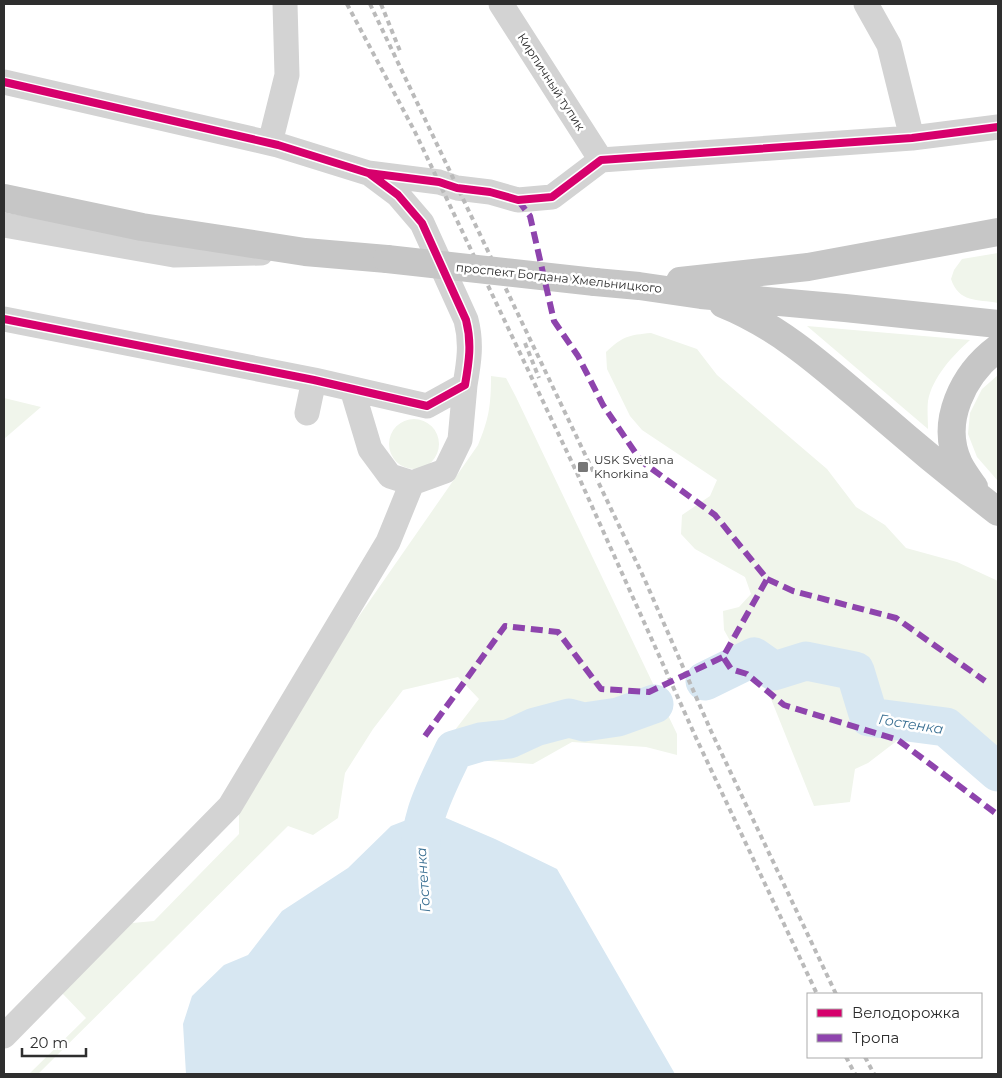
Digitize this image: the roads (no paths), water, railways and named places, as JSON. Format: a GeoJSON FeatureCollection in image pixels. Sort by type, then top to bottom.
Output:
{"type":"FeatureCollection","features":[{"type":"Feature","properties":{"kind":"main road","name":"проспект Богдана Хмельницкого"},"geometry":{"type":"LineString","coordinates":[[4,198],[142,227],[305,252],[387,258],[639,286],[701,295],[998,324]]}},
{"type":"Feature","properties":{"kind":"main road"},"geometry":{"type":"LineString","coordinates":[[639,286],[808,267],[998,232]]}},
{"type":"Feature","properties":{"kind":"main road"},"geometry":{"type":"LineString","coordinates":[[701,295],[741,311],[773,328],[804,350],[930,458],[998,512]]}},
{"type":"Feature","properties":{"kind":"main road"},"geometry":{"type":"LineString","coordinates":[[998,348],[976,368],[957,400],[952,421],[952,440],[959,464],[975,488],[998,512]]}},
{"type":"Feature","properties":{"kind":"street"},"geometry":{"type":"LineString","coordinates":[[270,143],[287,75],[285,4]]}},
{"type":"Feature","properties":{"kind":"street","name":"Кирпичный тупик"},"geometry":{"type":"LineString","coordinates":[[501,4],[600,160]]}},
{"type":"Feature","properties":{"kind":"street"},"geometry":{"type":"LineString","coordinates":[[866,4],[889,45],[912,138]]}},
{"type":"Feature","properties":{"kind":"street"},"geometry":{"type":"LineString","coordinates":[[4,82],[270,143],[368,173],[439,182],[457,188],[490,192],[518,200],[552,197],[600,160],[912,138],[998,127]]}},
{"type":"Feature","properties":{"kind":"street"},"geometry":{"type":"LineString","coordinates":[[368,173],[398,195],[422,223],[466,320],[469,333],[470,351],[460,440],[445,471],[401,480]]}},
{"type":"Feature","properties":{"kind":"street"},"geometry":{"type":"LineString","coordinates":[[4,225],[174,256],[305,252]]}},
{"type":"Feature","properties":{"kind":"street"},"geometry":{"type":"LineString","coordinates":[[4,319],[314,380],[427,406],[465,385]]}},
{"type":"Feature","properties":{"kind":"street"},"geometry":{"type":"LineString","coordinates":[[307,413],[314,380]]}},
{"type":"Feature","properties":{"kind":"street"},"geometry":{"type":"LineString","coordinates":[[352,390],[370,449],[401,480]]}},
{"type":"Feature","properties":{"kind":"street"},"geometry":{"type":"LineString","coordinates":[[4,1036],[230,806],[388,542],[401,480]]}},
{"type":"Feature","properties":{"kind":"water"},"geometry":{"type":"Polygon","coordinates":[[[422,814],[446,818],[557,869],[675,1074],[186,1074],[183,1024],[192,996],[224,965],[248,955],[282,911],[348,868],[391,826],[422,814]]]}},
{"type":"Feature","properties":{"kind":"waterway","name":"Гостенка"},"geometry":{"type":"LineString","coordinates":[[705,681],[754,657],[774,671],[806,661],[855,671],[869,717],[946,727],[998,772]]}},
{"type":"Feature","properties":{"kind":"waterway","name":"Гостенка"},"geometry":{"type":"LineString","coordinates":[[421,867],[420,851],[424,821],[434,792],[454,750],[481,742],[509,739],[535,727],[569,718],[584,722],[618,717],[654,704]]}},
{"type":"Feature","properties":{"kind":"railway"},"geometry":{"type":"LineString","coordinates":[[347,4],[415,132],[577,473],[697,740],[817,993]]}},
{"type":"Feature","properties":{"kind":"railway"},"geometry":{"type":"LineString","coordinates":[[370,4],[644,578],[711,731],[836,993]]}},
{"type":"Feature","properties":{"kind":"railway"},"geometry":{"type":"LineString","coordinates":[[381,4],[400,51]]}},
{"type":"Feature","properties":{"kind":"railway"},"geometry":{"type":"LineString","coordinates":[[525,343],[539,378]]}},
{"type":"Feature","properties":{"kind":"railway"},"geometry":{"type":"LineString","coordinates":[[847,1058],[855,1074]]}},
{"type":"Feature","properties":{"kind":"railway"},"geometry":{"type":"LineString","coordinates":[[866,1058],[874,1074]]}},
{"type":"Feature","properties":{"kind":"place","name":"USK Svetlana Khorkina"},"geometry":{"type":"Point","coordinates":[583,467]}}]}
